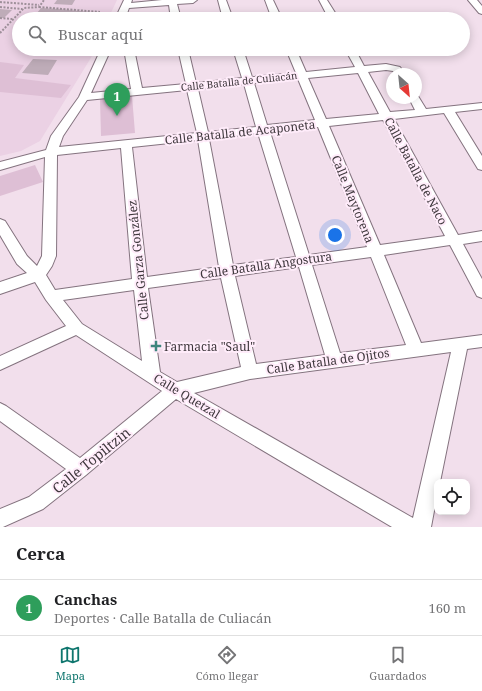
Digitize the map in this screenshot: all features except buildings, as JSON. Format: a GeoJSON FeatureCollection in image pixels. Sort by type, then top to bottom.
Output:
{"type":"FeatureCollection","features":[{"type":"Feature","properties":{"kind":"street"},"geometry":{"type":"LineString","coordinates":[[126,3],[193,0]]}},
{"type":"Feature","properties":{"kind":"street"},"geometry":{"type":"LineString","coordinates":[[222,0],[226,12]]}},
{"type":"Feature","properties":{"kind":"street"},"geometry":{"type":"LineString","coordinates":[[269,0],[274,12]]}},
{"type":"Feature","properties":{"kind":"street"},"geometry":{"type":"LineString","coordinates":[[323,0],[330,12]]}},
{"type":"Feature","properties":{"kind":"street"},"geometry":{"type":"LineString","coordinates":[[472,0],[482,11]]}},
{"type":"Feature","properties":{"kind":"street"},"geometry":{"type":"LineString","coordinates":[[172,1],[174,12]]}},
{"type":"Feature","properties":{"kind":"street"},"geometry":{"type":"LineString","coordinates":[[0,288],[38,275],[45,266],[49,256],[51,152],[57,136],[84,97],[103,56]]}},
{"type":"Feature","properties":{"kind":"street"},"geometry":{"type":"LineString","coordinates":[[130,56],[137,91]]}},
{"type":"Feature","properties":{"kind":"street"},"geometry":{"type":"LineString","coordinates":[[185,56],[203,136],[227,271],[250,372]]}},
{"type":"Feature","properties":{"kind":"street"},"geometry":{"type":"LineString","coordinates":[[240,56],[335,361]]}},
{"type":"Feature","properties":{"kind":"street","name":"Calle Maytorena"},"geometry":{"type":"LineString","coordinates":[[294,56],[374,252],[416,349]]}},
{"type":"Feature","properties":{"kind":"street","name":"Calle Batalla de Naco"},"geometry":{"type":"LineString","coordinates":[[354,56],[482,292]]}},
{"type":"Feature","properties":{"kind":"street","name":"Calle Batalla de Culiacán"},"geometry":{"type":"LineString","coordinates":[[84,97],[248,80],[386,67],[388,68]]}},
{"type":"Feature","properties":{"kind":"street"},"geometry":{"type":"LineString","coordinates":[[417,104],[422,112]]}},
{"type":"Feature","properties":{"kind":"street","name":"Calle Batalla de Acaponeta"},"geometry":{"type":"LineString","coordinates":[[0,166],[51,152],[482,106]]}},
{"type":"Feature","properties":{"kind":"street"},"geometry":{"type":"LineString","coordinates":[[448,110],[480,159]]}},
{"type":"Feature","properties":{"kind":"street","name":"Calle Garza González"},"geometry":{"type":"LineString","coordinates":[[126,144],[140,283],[152,375]]}},
{"type":"Feature","properties":{"kind":"street","name":"Calle Quetzal"},"geometry":{"type":"LineString","coordinates":[[0,224],[22,260],[38,275],[50,296],[77,328],[175,390],[410,527]]}},
{"type":"Feature","properties":{"kind":"street","name":"Calle Batalla Angostura"},"geometry":{"type":"LineString","coordinates":[[50,296],[482,236]]}},
{"type":"Feature","properties":{"kind":"street"},"geometry":{"type":"LineString","coordinates":[[0,363],[77,328]]}},
{"type":"Feature","properties":{"kind":"street","name":"Calle Batalla de Ojitos"},"geometry":{"type":"LineString","coordinates":[[175,390],[250,372],[482,341]]}},
{"type":"Feature","properties":{"kind":"street"},"geometry":{"type":"LineString","coordinates":[[421,527],[460,344]]}},
{"type":"Feature","properties":{"kind":"street","name":"Calle Topiltzin"},"geometry":{"type":"LineString","coordinates":[[0,520],[36,503],[80,469],[175,390]]}},
{"type":"Feature","properties":{"kind":"street"},"geometry":{"type":"LineString","coordinates":[[0,411],[80,469]]}},
{"type":"Feature","properties":{"kind":"path"},"geometry":{"type":"LineString","coordinates":[[0,7],[22,9],[40,6],[44,0]]}},
{"type":"Feature","properties":{"kind":"path"},"geometry":{"type":"LineString","coordinates":[[0,2],[100,12]]}},
{"type":"Feature","properties":{"kind":"path"},"geometry":{"type":"LineString","coordinates":[[58,9],[62,4]]}},
{"type":"Feature","properties":{"kind":"path"},"geometry":{"type":"LineString","coordinates":[[19,12],[22,9]]}},
{"type":"Feature","properties":{"kind":"path"},"geometry":{"type":"LineString","coordinates":[[0,18],[12,19]]}},
{"type":"Feature","properties":{"kind":"path"},"geometry":{"type":"LineString","coordinates":[[0,33],[12,19]]}},
{"type":"Feature","properties":{"kind":"shaded area"},"geometry":{"type":"Polygon","coordinates":[[[0,0],[117,0],[111,12],[12,12],[12,56],[92,56],[40,141],[21,151],[0,156],[0,0]]]}},
{"type":"Feature","properties":{"kind":"shaded area"},"geometry":{"type":"Polygon","coordinates":[[[0,62],[24,65],[15,78],[71,85],[61,98],[0,92],[0,62]]]}},
{"type":"Feature","properties":{"kind":"shaded area"},"geometry":{"type":"Polygon","coordinates":[[[132,96],[135,133],[101,136],[100,99],[132,96]]]}},
{"type":"Feature","properties":{"kind":"shaded area"},"geometry":{"type":"Polygon","coordinates":[[[35,165],[43,182],[0,196],[0,176],[35,165]]]}},
{"type":"Feature","properties":{"kind":"place","name":"Canchas"},"geometry":{"type":"Point","coordinates":[117,116]}},
{"type":"Feature","properties":{"kind":"place","name":"Farmacia \"Saul\""},"geometry":{"type":"Point","coordinates":[156,346]}}]}
